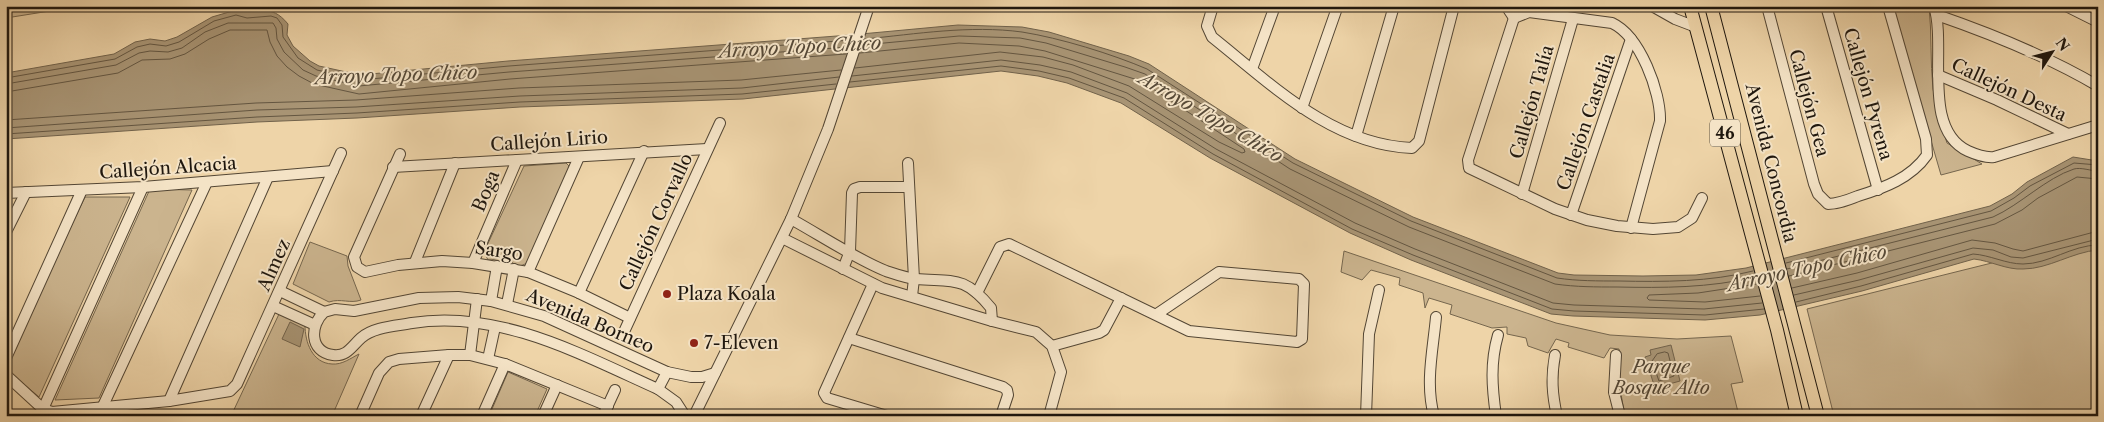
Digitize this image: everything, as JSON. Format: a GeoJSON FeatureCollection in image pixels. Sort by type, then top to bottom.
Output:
{"type":"FeatureCollection","features":[{"type":"Feature","properties":{"kind":"main road","name":"46"},"geometry":{"type":"LineString","coordinates":[[1690,6],[1777,330],[1794,412]]}},
{"type":"Feature","properties":{"kind":"main road","name":"Avenida Concordia"},"geometry":{"type":"LineString","coordinates":[[1711,6],[1818,416]]}},
{"type":"Feature","properties":{"kind":"street"},"geometry":{"type":"LineString","coordinates":[[694,416],[792,219],[828,129],[869,6]]}},
{"type":"Feature","properties":{"kind":"street"},"geometry":{"type":"LineString","coordinates":[[1214,6],[1207,26],[1208,33],[1302,108],[1332,126],[1356,136],[1396,147],[1412,148],[1418,141],[1454,6]]}},
{"type":"Feature","properties":{"kind":"street"},"geometry":{"type":"LineString","coordinates":[[1252,69],[1275,6]]}},
{"type":"Feature","properties":{"kind":"street"},"geometry":{"type":"LineString","coordinates":[[1356,136],[1394,6]]}},
{"type":"Feature","properties":{"kind":"street"},"geometry":{"type":"LineString","coordinates":[[1506,6],[1514,18]]}},
{"type":"Feature","properties":{"kind":"street"},"geometry":{"type":"LineString","coordinates":[[1652,6],[1696,28]]}},
{"type":"Feature","properties":{"kind":"street","name":"Callejón Gea"},"geometry":{"type":"LineString","coordinates":[[1766,6],[1818,194],[1828,204],[1878,190]]}},
{"type":"Feature","properties":{"kind":"street","name":"Callejón Pyrena"},"geometry":{"type":"LineString","coordinates":[[1826,6],[1878,190]]}},
{"type":"Feature","properties":{"kind":"street"},"geometry":{"type":"LineString","coordinates":[[1878,190],[1895,183],[1916,168],[1927,155],[1926,139],[1888,6]]}},
{"type":"Feature","properties":{"kind":"street"},"geometry":{"type":"LineString","coordinates":[[2066,6],[2098,22]]}},
{"type":"Feature","properties":{"kind":"street"},"geometry":{"type":"LineString","coordinates":[[1302,108],[1337,8]]}},
{"type":"Feature","properties":{"kind":"street"},"geometry":{"type":"LineString","coordinates":[[1631,228],[1659,126],[1660,114],[1654,88],[1642,56],[1623,30],[1612,23],[1573,19],[1526,9],[1514,18],[1473,142],[1468,165],[1472,170],[1571,215],[1600,223],[1631,228],[1672,229],[1683,225],[1692,218],[1702,198]]}},
{"type":"Feature","properties":{"kind":"street"},"geometry":{"type":"LineString","coordinates":[[2098,86],[2023,48],[1936,11],[1939,40],[1938,75],[1943,118],[1951,139],[1964,149],[1986,158],[2098,125]]}},
{"type":"Feature","properties":{"kind":"street","name":"Callejón Talía"},"geometry":{"type":"LineString","coordinates":[[1522,194],[1573,19]]}},
{"type":"Feature","properties":{"kind":"street","name":"Callejón Castalia"},"geometry":{"type":"LineString","coordinates":[[1571,215],[1631,39]]}},
{"type":"Feature","properties":{"kind":"street","name":"Callejón Desta"},"geometry":{"type":"LineString","coordinates":[[1938,75],[1997,100],[2068,134]]}},
{"type":"Feature","properties":{"kind":"street","name":"Callejón Corvallo"},"geometry":{"type":"LineString","coordinates":[[623,334],[720,124]]}},
{"type":"Feature","properties":{"kind":"street","name":"Callejón Lirio"},"geometry":{"type":"LineString","coordinates":[[393,167],[580,157],[644,151],[708,149]]}},
{"type":"Feature","properties":{"kind":"street"},"geometry":{"type":"LineString","coordinates":[[579,293],[644,151]]}},
{"type":"Feature","properties":{"kind":"street","name":"Almez"},"geometry":{"type":"LineString","coordinates":[[169,401],[227,392],[234,388],[280,291],[341,153]]}},
{"type":"Feature","properties":{"kind":"street"},"geometry":{"type":"LineString","coordinates":[[393,167],[400,154]]}},
{"type":"Feature","properties":{"kind":"street"},"geometry":{"type":"LineString","coordinates":[[528,272],[580,157]]}},
{"type":"Feature","properties":{"kind":"street","name":"Boga"},"geometry":{"type":"LineString","coordinates":[[473,263],[517,160]]}},
{"type":"Feature","properties":{"kind":"street"},"geometry":{"type":"LineString","coordinates":[[415,262],[455,163]]}},
{"type":"Feature","properties":{"kind":"street"},"geometry":{"type":"LineString","coordinates":[[908,163],[914,279],[912,296]]}},
{"type":"Feature","properties":{"kind":"street","name":"Sargo"},"geometry":{"type":"LineString","coordinates":[[393,167],[354,257],[357,267],[365,272],[415,262],[442,261],[497,266],[528,272],[579,293],[630,318]]}},
{"type":"Feature","properties":{"kind":"street","name":"Callejón Alcacia"},"geometry":{"type":"LineString","coordinates":[[6,193],[143,187],[333,171]]}},
{"type":"Feature","properties":{"kind":"street"},"geometry":{"type":"LineString","coordinates":[[6,375],[43,410],[52,412],[169,401],[268,177]]}},
{"type":"Feature","properties":{"kind":"street"},"geometry":{"type":"LineString","coordinates":[[102,408],[206,182]]}},
{"type":"Feature","properties":{"kind":"street"},"geometry":{"type":"LineString","coordinates":[[43,410],[143,187]]}},
{"type":"Feature","properties":{"kind":"street"},"geometry":{"type":"LineString","coordinates":[[842,269],[850,251],[852,193],[854,189],[860,187],[910,187]]}},
{"type":"Feature","properties":{"kind":"street"},"geometry":{"type":"LineString","coordinates":[[6,358],[82,190]]}},
{"type":"Feature","properties":{"kind":"street"},"geometry":{"type":"LineString","coordinates":[[6,232],[26,192]]}},
{"type":"Feature","properties":{"kind":"street"},"geometry":{"type":"LineString","coordinates":[[792,219],[878,267],[914,279],[959,282],[977,293],[991,308],[992,321]]}},
{"type":"Feature","properties":{"kind":"street"},"geometry":{"type":"LineString","coordinates":[[782,238],[873,284],[992,321],[1036,332],[1052,346],[1060,372],[1050,416]]}},
{"type":"Feature","properties":{"kind":"street"},"geometry":{"type":"LineString","coordinates":[[977,293],[1000,247],[1008,244],[1158,314],[1189,331],[1297,342],[1302,339],[1304,284],[1299,279],[1219,272],[1158,314]]}},
{"type":"Feature","properties":{"kind":"street"},"geometry":{"type":"LineString","coordinates":[[491,301],[497,266]]}},
{"type":"Feature","properties":{"kind":"street"},"geometry":{"type":"LineString","coordinates":[[507,304],[514,270]]}},
{"type":"Feature","properties":{"kind":"street"},"geometry":{"type":"LineString","coordinates":[[873,284],[824,395],[887,416]]}},
{"type":"Feature","properties":{"kind":"street"},"geometry":{"type":"LineString","coordinates":[[1366,416],[1369,334],[1379,290]]}},
{"type":"Feature","properties":{"kind":"street"},"geometry":{"type":"LineString","coordinates":[[273,306],[315,325],[324,312],[280,291]]}},
{"type":"Feature","properties":{"kind":"street","name":"Avenida Borneo"},"geometry":{"type":"LineString","coordinates":[[324,312],[335,309],[354,311],[419,298],[442,297],[491,301],[544,316],[667,372],[691,377],[702,377],[715,373]]}},
{"type":"Feature","properties":{"kind":"street"},"geometry":{"type":"LineString","coordinates":[[1052,346],[1104,330],[1121,298]]}},
{"type":"Feature","properties":{"kind":"street"},"geometry":{"type":"LineString","coordinates":[[470,355],[477,299]]}},
{"type":"Feature","properties":{"kind":"street"},"geometry":{"type":"LineString","coordinates":[[1434,416],[1430,400],[1430,378],[1436,317]]}},
{"type":"Feature","properties":{"kind":"street","name":"Avenida Borneo"},"geometry":{"type":"LineString","coordinates":[[315,325],[314,337],[316,343],[324,352],[335,355],[346,353],[360,338],[369,333],[385,328],[431,321],[473,323],[531,334],[658,390],[676,402],[685,416]]}},
{"type":"Feature","properties":{"kind":"street"},"geometry":{"type":"LineString","coordinates":[[488,359],[495,326]]}},
{"type":"Feature","properties":{"kind":"street"},"geometry":{"type":"LineString","coordinates":[[1496,416],[1492,390],[1492,356],[1498,335]]}},
{"type":"Feature","properties":{"kind":"street"},"geometry":{"type":"LineString","coordinates":[[849,338],[1003,387],[1007,390],[1008,394],[1001,416]]}},
{"type":"Feature","properties":{"kind":"street"},"geometry":{"type":"LineString","coordinates":[[421,416],[449,354]]}},
{"type":"Feature","properties":{"kind":"street"},"geometry":{"type":"LineString","coordinates":[[360,416],[379,373],[389,362],[399,358],[449,354],[470,355],[488,359],[557,385],[606,411],[615,390]]}},
{"type":"Feature","properties":{"kind":"street"},"geometry":{"type":"LineString","coordinates":[[1555,355],[1551,376],[1552,396],[1557,416]]}},
{"type":"Feature","properties":{"kind":"street"},"geometry":{"type":"LineString","coordinates":[[1616,355],[1614,392],[1620,416]]}},
{"type":"Feature","properties":{"kind":"street"},"geometry":{"type":"LineString","coordinates":[[482,416],[505,364]]}},
{"type":"Feature","properties":{"kind":"street"},"geometry":{"type":"LineString","coordinates":[[658,390],[667,372]]}},
{"type":"Feature","properties":{"kind":"street"},"geometry":{"type":"LineString","coordinates":[[543,416],[557,385]]}},
{"type":"Feature","properties":{"kind":"green space"},"geometry":{"type":"Polygon","coordinates":[[[6,6],[81,6],[6,18],[6,6]]]}},
{"type":"Feature","properties":{"kind":"green space"},"geometry":{"type":"Polygon","coordinates":[[[1892,6],[1929,6],[1933,89],[1947,143],[1982,164],[1941,175],[1892,6]]]}},
{"type":"Feature","properties":{"kind":"green space"},"geometry":{"type":"Polygon","coordinates":[[[566,163],[569,166],[568,171],[527,263],[519,266],[504,258],[488,260],[484,252],[524,166],[566,163]]]}},
{"type":"Feature","properties":{"kind":"green space"},"geometry":{"type":"Polygon","coordinates":[[[150,189],[192,190],[99,398],[55,400],[150,189]]]}},
{"type":"Feature","properties":{"kind":"green space"},"geometry":{"type":"Polygon","coordinates":[[[85,197],[130,197],[39,397],[6,369],[6,362],[85,197]]]}},
{"type":"Feature","properties":{"kind":"green space"},"geometry":{"type":"Polygon","coordinates":[[[2098,211],[2098,416],[1834,416],[1807,309],[2048,249],[2098,211]]]}},
{"type":"Feature","properties":{"kind":"green space"},"geometry":{"type":"Polygon","coordinates":[[[310,242],[347,256],[348,266],[361,300],[329,302],[293,284],[310,242]]]}},
{"type":"Feature","properties":{"kind":"green space","name":"Parque Bosque Alto"},"geometry":{"type":"Polygon","coordinates":[[[1344,251],[1556,323],[1610,335],[1677,339],[1731,336],[1743,382],[1731,384],[1739,416],[1625,416],[1618,375],[1619,349],[1610,348],[1604,358],[1568,347],[1569,343],[1556,339],[1548,353],[1528,346],[1526,338],[1507,334],[1507,327],[1492,328],[1450,314],[1452,305],[1429,298],[1425,308],[1423,293],[1399,285],[1400,278],[1371,270],[1362,280],[1341,272],[1344,251]]]}},
{"type":"Feature","properties":{"kind":"green space"},"geometry":{"type":"Polygon","coordinates":[[[279,314],[305,325],[308,345],[315,356],[325,363],[336,364],[359,354],[332,416],[231,416],[279,314]]]}},
{"type":"Feature","properties":{"kind":"green space"},"geometry":{"type":"Polygon","coordinates":[[[508,372],[547,389],[535,416],[489,416],[508,372]]]}},
{"type":"Feature","properties":{"kind":"water","name":"Arroyo Topo Chico"},"geometry":{"type":"Polygon","coordinates":[[[236,10],[270,11],[276,13],[288,24],[287,35],[293,46],[310,61],[319,66],[360,75],[508,61],[958,25],[1022,27],[1049,32],[1129,56],[1149,64],[1295,159],[1413,217],[1558,273],[1643,276],[1696,275],[1746,268],[1990,206],[2012,194],[2027,182],[2073,157],[2098,161],[2098,250],[2088,251],[2042,266],[2023,269],[1974,259],[1862,291],[1760,315],[1705,320],[1551,314],[1411,260],[1350,233],[1210,158],[1121,103],[1067,83],[1038,76],[1001,71],[743,99],[520,107],[6,139],[6,73],[114,54],[135,42],[150,39],[165,41],[177,37],[212,17],[236,10]]]}},
{"type":"Feature","properties":{"kind":"water"},"geometry":{"type":"Polygon","coordinates":[[[290,322],[304,329],[300,347],[282,339],[290,322]]]}},
{"type":"Feature","properties":{"kind":"water"},"geometry":{"type":"Polygon","coordinates":[[[1671,345],[1680,381],[1655,388],[1645,357],[1651,355],[1650,350],[1671,345]]]}},
{"type":"Feature","properties":{"kind":"place","name":"Plaza Koala"},"geometry":{"type":"Point","coordinates":[667,294]}},
{"type":"Feature","properties":{"kind":"place","name":"7-Eleven"},"geometry":{"type":"Point","coordinates":[694,343]}}]}
